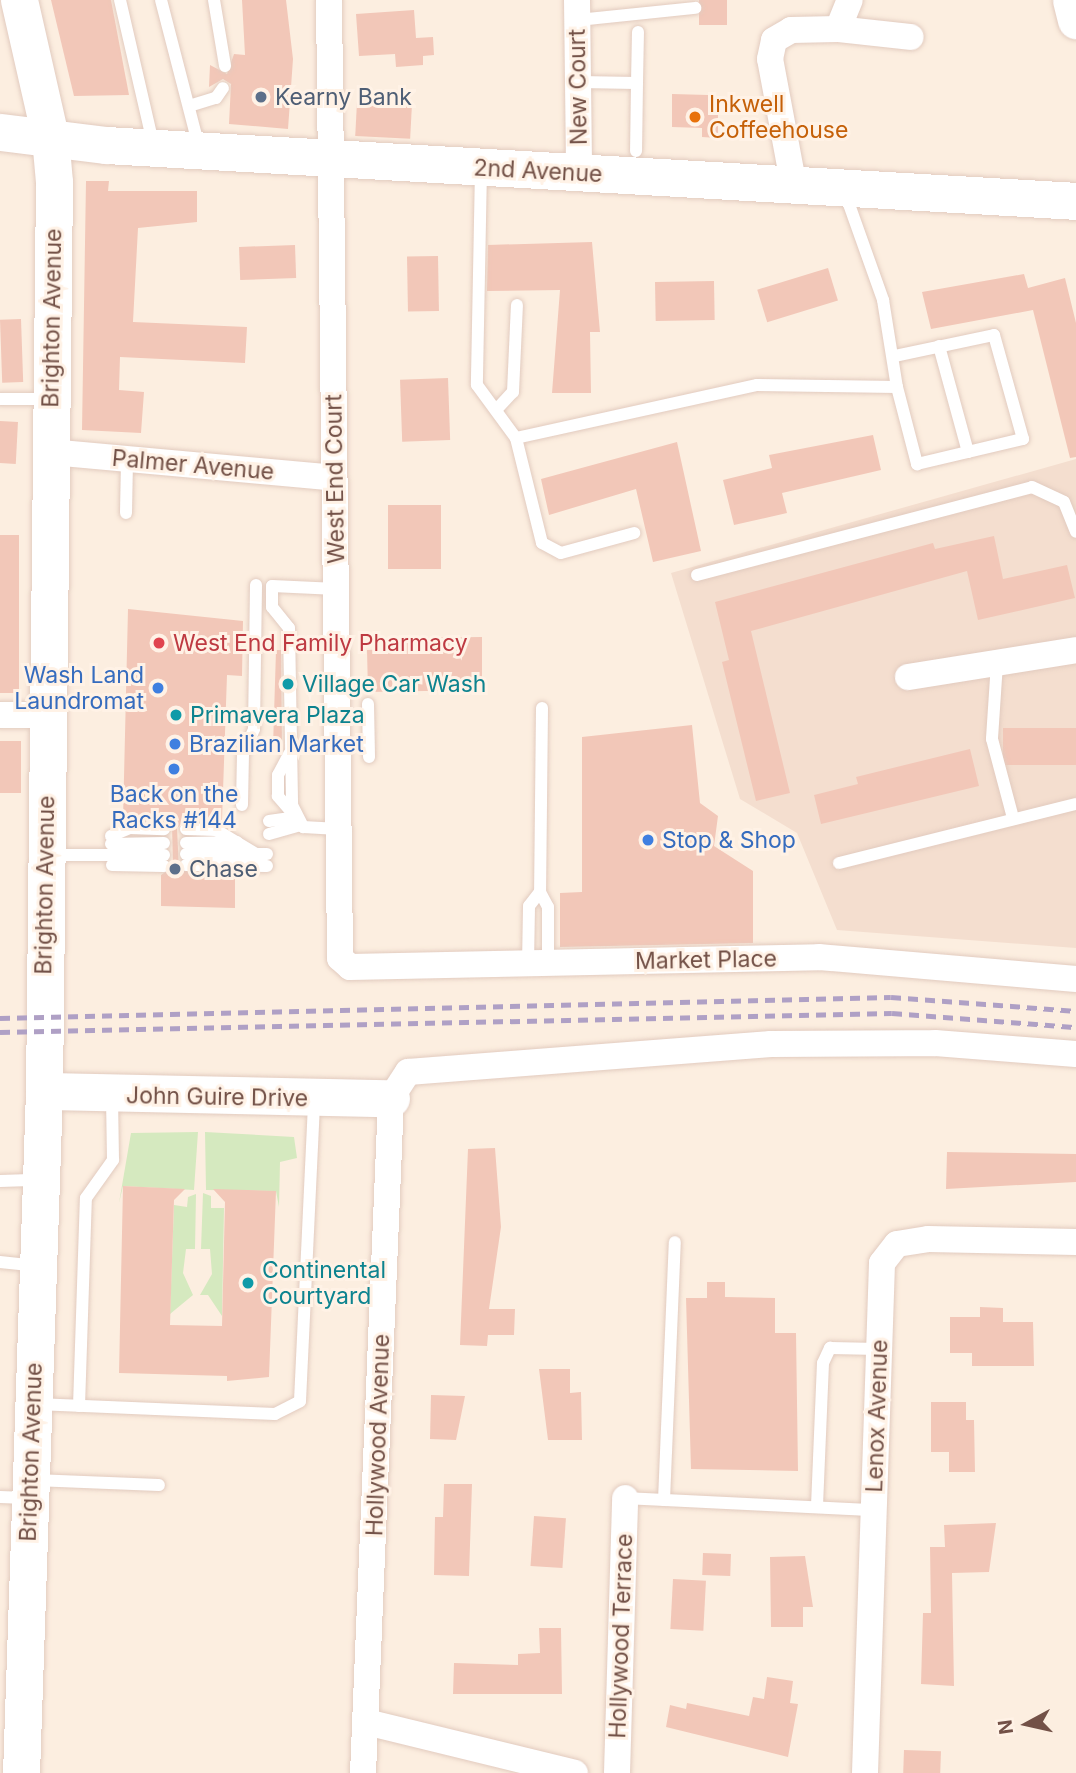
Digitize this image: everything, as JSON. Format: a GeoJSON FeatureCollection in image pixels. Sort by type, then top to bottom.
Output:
{"type":"FeatureCollection","features":[{"type":"Feature","properties":{"kind":"street","name":"Brighton Avenue"},"geometry":{"type":"LineString","coordinates":[[19,0],[50,137],[52,399],[44,1091],[33,1404],[20,1492],[18,1677],[21,1773]]}},
{"type":"Feature","properties":{"kind":"street","name":"West End Court"},"geometry":{"type":"LineString","coordinates":[[329,0],[340,958]]}},
{"type":"Feature","properties":{"kind":"street"},"geometry":{"type":"LineString","coordinates":[[838,29],[850,0]]}},
{"type":"Feature","properties":{"kind":"street"},"geometry":{"type":"LineString","coordinates":[[1071,0],[1076,20]]}},
{"type":"Feature","properties":{"kind":"street","name":"New Court"},"geometry":{"type":"LineString","coordinates":[[577,10],[579,174]]}},
{"type":"Feature","properties":{"kind":"street"},"geometry":{"type":"LineString","coordinates":[[794,187],[770,59],[774,40],[791,30],[838,29],[911,37]]}},
{"type":"Feature","properties":{"kind":"street","name":"2nd Avenue"},"geometry":{"type":"LineString","coordinates":[[0,132],[200,151],[844,190],[1076,201]]}},
{"type":"Feature","properties":{"kind":"street","name":"Palmer Avenue"},"geometry":{"type":"LineString","coordinates":[[51,452],[334,478]]}},
{"type":"Feature","properties":{"kind":"street"},"geometry":{"type":"LineString","coordinates":[[908,677],[1076,650]]}},
{"type":"Feature","properties":{"kind":"street"},"geometry":{"type":"LineString","coordinates":[[0,715],[47,715]]}},
{"type":"Feature","properties":{"kind":"street","name":"Market Place"},"geometry":{"type":"LineString","coordinates":[[340,958],[350,967],[819,957],[1076,979]]}},
{"type":"Feature","properties":{"kind":"street"},"geometry":{"type":"LineString","coordinates":[[391,1098],[408,1072],[771,1044],[935,1043],[1076,1054]]}},
{"type":"Feature","properties":{"kind":"street","name":"John Guire Drive"},"geometry":{"type":"LineString","coordinates":[[44,1091],[112,1095],[391,1098]]}},
{"type":"Feature","properties":{"kind":"street","name":"Hollywood Avenue"},"geometry":{"type":"LineString","coordinates":[[363,1773],[391,1098]]}},
{"type":"Feature","properties":{"kind":"street","name":"Lenox Avenue"},"geometry":{"type":"LineString","coordinates":[[864,1773],[882,1263],[897,1244],[1076,1242]]}},
{"type":"Feature","properties":{"kind":"street","name":"Hollywood Terrace"},"geometry":{"type":"LineString","coordinates":[[617,1773],[625,1498]]}},
{"type":"Feature","properties":{"kind":"street"},"geometry":{"type":"LineString","coordinates":[[366,1722],[575,1773]]}},
{"type":"Feature","properties":{"kind":"lane"},"geometry":{"type":"LineString","coordinates":[[120,0],[154,148]]}},
{"type":"Feature","properties":{"kind":"lane"},"geometry":{"type":"LineString","coordinates":[[161,0],[200,151]]}},
{"type":"Feature","properties":{"kind":"lane"},"geometry":{"type":"LineString","coordinates":[[214,0],[225,66]]}},
{"type":"Feature","properties":{"kind":"lane"},"geometry":{"type":"LineString","coordinates":[[577,10],[695,8]]}},
{"type":"Feature","properties":{"kind":"lane"},"geometry":{"type":"LineString","coordinates":[[636,150],[638,32]]}},
{"type":"Feature","properties":{"kind":"lane"},"geometry":{"type":"LineString","coordinates":[[579,82],[637,83]]}},
{"type":"Feature","properties":{"kind":"lane"},"geometry":{"type":"LineString","coordinates":[[189,106],[216,98],[223,88]]}},
{"type":"Feature","properties":{"kind":"lane"},"geometry":{"type":"LineString","coordinates":[[481,168],[477,385],[516,438],[547,551],[634,533]]}},
{"type":"Feature","properties":{"kind":"lane"},"geometry":{"type":"LineString","coordinates":[[844,190],[873,264],[894,356],[897,387],[917,464],[1023,439],[994,335],[894,356]]}},
{"type":"Feature","properties":{"kind":"lane"},"geometry":{"type":"LineString","coordinates":[[496,410],[513,392],[517,305]]}},
{"type":"Feature","properties":{"kind":"lane"},"geometry":{"type":"LineString","coordinates":[[939,346],[968,452]]}},
{"type":"Feature","properties":{"kind":"lane"},"geometry":{"type":"LineString","coordinates":[[516,438],[757,385],[897,387]]}},
{"type":"Feature","properties":{"kind":"lane"},"geometry":{"type":"LineString","coordinates":[[0,399],[52,399]]}},
{"type":"Feature","properties":{"kind":"lane"},"geometry":{"type":"LineString","coordinates":[[126,513],[127,459]]}},
{"type":"Feature","properties":{"kind":"lane"},"geometry":{"type":"LineString","coordinates":[[697,575],[1032,487],[1064,502],[1076,532]]}},
{"type":"Feature","properties":{"kind":"lane"},"geometry":{"type":"LineString","coordinates":[[242,805],[243,754],[254,729],[256,585]]}},
{"type":"Feature","properties":{"kind":"lane"},"geometry":{"type":"LineString","coordinates":[[299,821],[290,747],[289,628],[272,607],[272,586],[337,589]]}},
{"type":"Feature","properties":{"kind":"lane"},"geometry":{"type":"LineString","coordinates":[[256,607],[272,607]]}},
{"type":"Feature","properties":{"kind":"lane"},"geometry":{"type":"LineString","coordinates":[[997,663],[992,739],[1013,818]]}},
{"type":"Feature","properties":{"kind":"lane"},"geometry":{"type":"LineString","coordinates":[[368,704],[369,757]]}},
{"type":"Feature","properties":{"kind":"lane"},"geometry":{"type":"LineString","coordinates":[[538,964],[548,907],[540,892],[542,708]]}},
{"type":"Feature","properties":{"kind":"lane"},"geometry":{"type":"LineString","coordinates":[[839,863],[1076,804]]}},
{"type":"Feature","properties":{"kind":"lane"},"geometry":{"type":"LineString","coordinates":[[269,828],[299,821],[339,829]]}},
{"type":"Feature","properties":{"kind":"lane"},"geometry":{"type":"LineString","coordinates":[[111,850],[130,828],[164,830]]}},
{"type":"Feature","properties":{"kind":"lane"},"geometry":{"type":"LineString","coordinates":[[186,829],[216,830],[237,842],[264,858],[186,854],[237,842]]}},
{"type":"Feature","properties":{"kind":"lane"},"geometry":{"type":"LineString","coordinates":[[45,855],[111,850],[164,855]]}},
{"type":"Feature","properties":{"kind":"lane"},"geometry":{"type":"LineString","coordinates":[[538,964],[529,906],[540,892]]}},
{"type":"Feature","properties":{"kind":"lane"},"geometry":{"type":"LineString","coordinates":[[79,1406],[86,1198],[113,1160],[112,1095]]}},
{"type":"Feature","properties":{"kind":"lane"},"geometry":{"type":"LineString","coordinates":[[33,1404],[275,1414],[300,1401],[314,1099]]}},
{"type":"Feature","properties":{"kind":"lane"},"geometry":{"type":"LineString","coordinates":[[0,1181],[40,1180]]}},
{"type":"Feature","properties":{"kind":"lane"},"geometry":{"type":"LineString","coordinates":[[664,1500],[676,1242]]}},
{"type":"Feature","properties":{"kind":"lane"},"geometry":{"type":"LineString","coordinates":[[0,1262],[37,1266]]}},
{"type":"Feature","properties":{"kind":"lane"},"geometry":{"type":"LineString","coordinates":[[817,1506],[823,1363],[830,1349],[879,1349]]}},
{"type":"Feature","properties":{"kind":"lane"},"geometry":{"type":"LineString","coordinates":[[20,1492],[159,1485]]}},
{"type":"Feature","properties":{"kind":"lane"},"geometry":{"type":"LineString","coordinates":[[625,1498],[874,1510]]}},
{"type":"Feature","properties":{"kind":"shaded area"},"geometry":{"type":"Polygon","coordinates":[[[1076,459],[1076,948],[837,930],[797,833],[740,799],[671,573],[1076,459]]]}},
{"type":"Feature","properties":{"kind":"green space"},"geometry":{"type":"Polygon","coordinates":[[[198,1132],[194,1190],[123,1186],[119,1203],[131,1133],[198,1132]]]}},
{"type":"Feature","properties":{"kind":"green space"},"geometry":{"type":"Polygon","coordinates":[[[205,1132],[294,1137],[297,1158],[280,1162],[279,1207],[276,1191],[206,1190],[205,1132]]]}},
{"type":"Feature","properties":{"kind":"green space"},"geometry":{"type":"Polygon","coordinates":[[[203,1193],[211,1196],[211,1208],[224,1208],[222,1316],[208,1295],[200,1295],[212,1274],[210,1249],[201,1249],[203,1193]]]}},
{"type":"Feature","properties":{"kind":"green space"},"geometry":{"type":"Polygon","coordinates":[[[196,1194],[195,1249],[186,1249],[183,1273],[193,1295],[170,1314],[174,1205],[187,1207],[188,1197],[196,1194]]]}},
{"type":"Feature","properties":{"kind":"building"},"geometry":{"type":"Polygon","coordinates":[[[51,0],[111,0],[129,95],[74,96],[51,0]]]}},
{"type":"Feature","properties":{"kind":"building","name":"Kearny Bank"},"geometry":{"type":"Polygon","coordinates":[[[242,0],[286,0],[293,59],[288,129],[229,124],[231,84],[223,79],[209,87],[210,65],[227,74],[234,54],[245,55],[242,0]]]}},
{"type":"Feature","properties":{"kind":"building"},"geometry":{"type":"Polygon","coordinates":[[[699,0],[727,0],[727,25],[699,25],[699,0]]]}},
{"type":"Feature","properties":{"kind":"building"},"geometry":{"type":"Polygon","coordinates":[[[414,10],[416,38],[433,37],[434,55],[423,56],[423,65],[396,67],[395,54],[359,56],[356,14],[414,10]]]}},
{"type":"Feature","properties":{"kind":"building","name":"Inkwell Coffeehouse"},"geometry":{"type":"Polygon","coordinates":[[[672,94],[708,95],[708,108],[718,108],[718,138],[702,137],[702,128],[672,127],[672,94]]]}},
{"type":"Feature","properties":{"kind":"building"},"geometry":{"type":"Polygon","coordinates":[[[357,102],[412,105],[410,139],[355,136],[357,102]]]}},
{"type":"Feature","properties":{"kind":"building"},"geometry":{"type":"Polygon","coordinates":[[[86,181],[109,181],[108,191],[197,191],[197,222],[138,228],[133,322],[247,327],[245,363],[120,357],[119,390],[144,392],[141,433],[82,430],[86,181]]]}},
{"type":"Feature","properties":{"kind":"building"},"geometry":{"type":"Polygon","coordinates":[[[592,242],[600,332],[590,332],[591,393],[552,393],[560,290],[487,291],[488,245],[592,242]]]}},
{"type":"Feature","properties":{"kind":"building"},"geometry":{"type":"Polygon","coordinates":[[[295,245],[296,278],[240,280],[239,247],[295,245]]]}},
{"type":"Feature","properties":{"kind":"building"},"geometry":{"type":"Polygon","coordinates":[[[438,256],[439,311],[408,312],[407,257],[438,256]]]}},
{"type":"Feature","properties":{"kind":"building"},"geometry":{"type":"Polygon","coordinates":[[[828,268],[838,301],[767,322],[757,290],[828,268]]]}},
{"type":"Feature","properties":{"kind":"building"},"geometry":{"type":"Polygon","coordinates":[[[1024,274],[1028,288],[1065,278],[1076,323],[1076,457],[1070,458],[1033,310],[931,329],[922,292],[1024,274]]]}},
{"type":"Feature","properties":{"kind":"building"},"geometry":{"type":"Polygon","coordinates":[[[714,281],[715,320],[656,321],[655,282],[714,281]]]}},
{"type":"Feature","properties":{"kind":"building"},"geometry":{"type":"Polygon","coordinates":[[[21,319],[23,382],[2,383],[0,320],[21,319]]]}},
{"type":"Feature","properties":{"kind":"building"},"geometry":{"type":"Polygon","coordinates":[[[448,378],[450,440],[402,442],[400,380],[448,378]]]}},
{"type":"Feature","properties":{"kind":"building"},"geometry":{"type":"Polygon","coordinates":[[[0,421],[18,422],[16,464],[0,463],[0,421]]]}},
{"type":"Feature","properties":{"kind":"building"},"geometry":{"type":"Polygon","coordinates":[[[873,435],[881,470],[782,493],[787,513],[734,525],[723,480],[772,468],[769,455],[873,435]]]}},
{"type":"Feature","properties":{"kind":"building"},"geometry":{"type":"Polygon","coordinates":[[[677,442],[701,551],[653,562],[636,489],[549,515],[541,479],[677,442]]]}},
{"type":"Feature","properties":{"kind":"building"},"geometry":{"type":"Polygon","coordinates":[[[388,505],[441,505],[441,569],[388,569],[388,505]]]}},
{"type":"Feature","properties":{"kind":"building"},"geometry":{"type":"Polygon","coordinates":[[[0,535],[19,535],[19,693],[0,693],[0,535]]]}},
{"type":"Feature","properties":{"kind":"building"},"geometry":{"type":"Polygon","coordinates":[[[994,536],[1003,579],[1067,565],[1075,598],[978,620],[967,571],[751,631],[790,793],[756,801],[722,662],[729,660],[715,602],[933,543],[935,549],[994,536]]]}},
{"type":"Feature","properties":{"kind":"building","name":"Primavera Plaza"},"geometry":{"type":"Polygon","coordinates":[[[128,609],[243,621],[242,676],[227,675],[222,820],[186,820],[177,828],[179,870],[235,874],[235,908],[161,906],[161,875],[173,867],[172,825],[164,819],[123,819],[128,609]]]}},
{"type":"Feature","properties":{"kind":"building"},"geometry":{"type":"Polygon","coordinates":[[[482,637],[482,690],[368,692],[367,650],[392,649],[392,638],[482,637]]]}},
{"type":"Feature","properties":{"kind":"building"},"geometry":{"type":"Polygon","coordinates":[[[276,650],[281,650],[282,746],[273,746],[276,650]]]}},
{"type":"Feature","properties":{"kind":"building","name":"Stop & Shop"},"geometry":{"type":"Polygon","coordinates":[[[692,725],[700,803],[718,816],[714,846],[753,871],[753,943],[560,947],[560,893],[582,892],[582,737],[692,725]]]}},
{"type":"Feature","properties":{"kind":"building"},"geometry":{"type":"Polygon","coordinates":[[[1003,728],[1076,728],[1076,765],[1003,765],[1003,728]]]}},
{"type":"Feature","properties":{"kind":"building"},"geometry":{"type":"Polygon","coordinates":[[[0,741],[21,741],[21,793],[0,793],[0,741]]]}},
{"type":"Feature","properties":{"kind":"building"},"geometry":{"type":"Polygon","coordinates":[[[970,749],[979,786],[821,824],[814,795],[858,784],[856,777],[970,749]]]}},
{"type":"Feature","properties":{"kind":"building"},"geometry":{"type":"Polygon","coordinates":[[[495,1148],[501,1227],[489,1309],[515,1309],[514,1335],[488,1335],[487,1346],[460,1345],[468,1149],[495,1148]]]}},
{"type":"Feature","properties":{"kind":"building"},"geometry":{"type":"Polygon","coordinates":[[[947,1152],[1076,1154],[1076,1182],[946,1189],[947,1152]]]}},
{"type":"Feature","properties":{"kind":"building","name":"Continental Courtyard"},"geometry":{"type":"Polygon","coordinates":[[[123,1186],[185,1189],[174,1200],[170,1325],[222,1326],[225,1202],[213,1189],[276,1191],[269,1377],[227,1381],[227,1376],[119,1373],[123,1186]]]}},
{"type":"Feature","properties":{"kind":"building"},"geometry":{"type":"Polygon","coordinates":[[[707,1282],[725,1282],[725,1297],[775,1298],[775,1333],[796,1333],[798,1471],[691,1469],[686,1298],[707,1298],[707,1282]]]}},
{"type":"Feature","properties":{"kind":"building"},"geometry":{"type":"Polygon","coordinates":[[[980,1307],[1003,1308],[1003,1322],[1033,1322],[1034,1366],[972,1366],[972,1353],[950,1353],[950,1317],[980,1317],[980,1307]]]}},
{"type":"Feature","properties":{"kind":"building"},"geometry":{"type":"Polygon","coordinates":[[[539,1369],[570,1369],[570,1393],[581,1392],[582,1440],[548,1440],[539,1369]]]}},
{"type":"Feature","properties":{"kind":"building"},"geometry":{"type":"Polygon","coordinates":[[[431,1395],[465,1396],[456,1440],[430,1439],[431,1395]]]}},
{"type":"Feature","properties":{"kind":"building"},"geometry":{"type":"Polygon","coordinates":[[[931,1402],[966,1402],[966,1420],[974,1420],[975,1472],[949,1472],[949,1452],[931,1452],[931,1402]]]}},
{"type":"Feature","properties":{"kind":"building"},"geometry":{"type":"Polygon","coordinates":[[[444,1484],[472,1484],[469,1576],[434,1575],[435,1517],[443,1517],[444,1484]]]}},
{"type":"Feature","properties":{"kind":"building"},"geometry":{"type":"Polygon","coordinates":[[[534,1516],[566,1518],[562,1568],[531,1566],[534,1516]]]}},
{"type":"Feature","properties":{"kind":"building"},"geometry":{"type":"Polygon","coordinates":[[[996,1523],[989,1572],[952,1573],[954,1686],[921,1684],[923,1613],[931,1613],[930,1547],[945,1547],[944,1525],[996,1523]]]}},
{"type":"Feature","properties":{"kind":"building"},"geometry":{"type":"Polygon","coordinates":[[[703,1553],[731,1554],[730,1576],[702,1575],[703,1553]]]}},
{"type":"Feature","properties":{"kind":"building"},"geometry":{"type":"Polygon","coordinates":[[[805,1556],[813,1607],[803,1607],[803,1627],[771,1627],[770,1557],[805,1556]]]}},
{"type":"Feature","properties":{"kind":"building"},"geometry":{"type":"Polygon","coordinates":[[[673,1579],[706,1581],[703,1631],[670,1629],[673,1579]]]}},
{"type":"Feature","properties":{"kind":"building"},"geometry":{"type":"Polygon","coordinates":[[[539,1628],[561,1628],[562,1694],[453,1694],[454,1663],[518,1665],[518,1654],[540,1653],[539,1628]]]}},
{"type":"Feature","properties":{"kind":"building"},"geometry":{"type":"Polygon","coordinates":[[[767,1677],[793,1681],[790,1703],[798,1704],[788,1757],[666,1727],[670,1705],[686,1709],[687,1703],[749,1716],[753,1697],[764,1699],[767,1677]]]}},
{"type":"Feature","properties":{"kind":"building"},"geometry":{"type":"Polygon","coordinates":[[[904,1750],[941,1751],[940,1773],[903,1773],[904,1750]]]}},
{"type":"Feature","properties":{"kind":"railway"},"geometry":{"type":"LineString","coordinates":[[0,1018],[891,997],[1076,1011]]}},
{"type":"Feature","properties":{"kind":"railway"},"geometry":{"type":"LineString","coordinates":[[0,1032],[892,1013],[1076,1027]]}},
{"type":"Feature","properties":{"kind":"place","name":"Kearny Bank"},"geometry":{"type":"Point","coordinates":[261,97]}},
{"type":"Feature","properties":{"kind":"place","name":"Inkwell Coffeehouse"},"geometry":{"type":"Point","coordinates":[695,117]}},
{"type":"Feature","properties":{"kind":"place","name":"West End Family Pharmacy"},"geometry":{"type":"Point","coordinates":[159,643]}},
{"type":"Feature","properties":{"kind":"place","name":"Village Car Wash"},"geometry":{"type":"Point","coordinates":[288,684]}},
{"type":"Feature","properties":{"kind":"place","name":"Wash Land Laundromat"},"geometry":{"type":"Point","coordinates":[158,688]}},
{"type":"Feature","properties":{"kind":"place","name":"Primavera Plaza"},"geometry":{"type":"Point","coordinates":[176,715]}},
{"type":"Feature","properties":{"kind":"place","name":"Brazilian Market"},"geometry":{"type":"Point","coordinates":[175,744]}},
{"type":"Feature","properties":{"kind":"place","name":"Back on the Racks #144"},"geometry":{"type":"Point","coordinates":[174,769]}},
{"type":"Feature","properties":{"kind":"place","name":"Stop & Shop"},"geometry":{"type":"Point","coordinates":[648,840]}},
{"type":"Feature","properties":{"kind":"place","name":"Chase"},"geometry":{"type":"Point","coordinates":[175,869]}},
{"type":"Feature","properties":{"kind":"place","name":"Continental Courtyard"},"geometry":{"type":"Point","coordinates":[248,1283]}}]}
